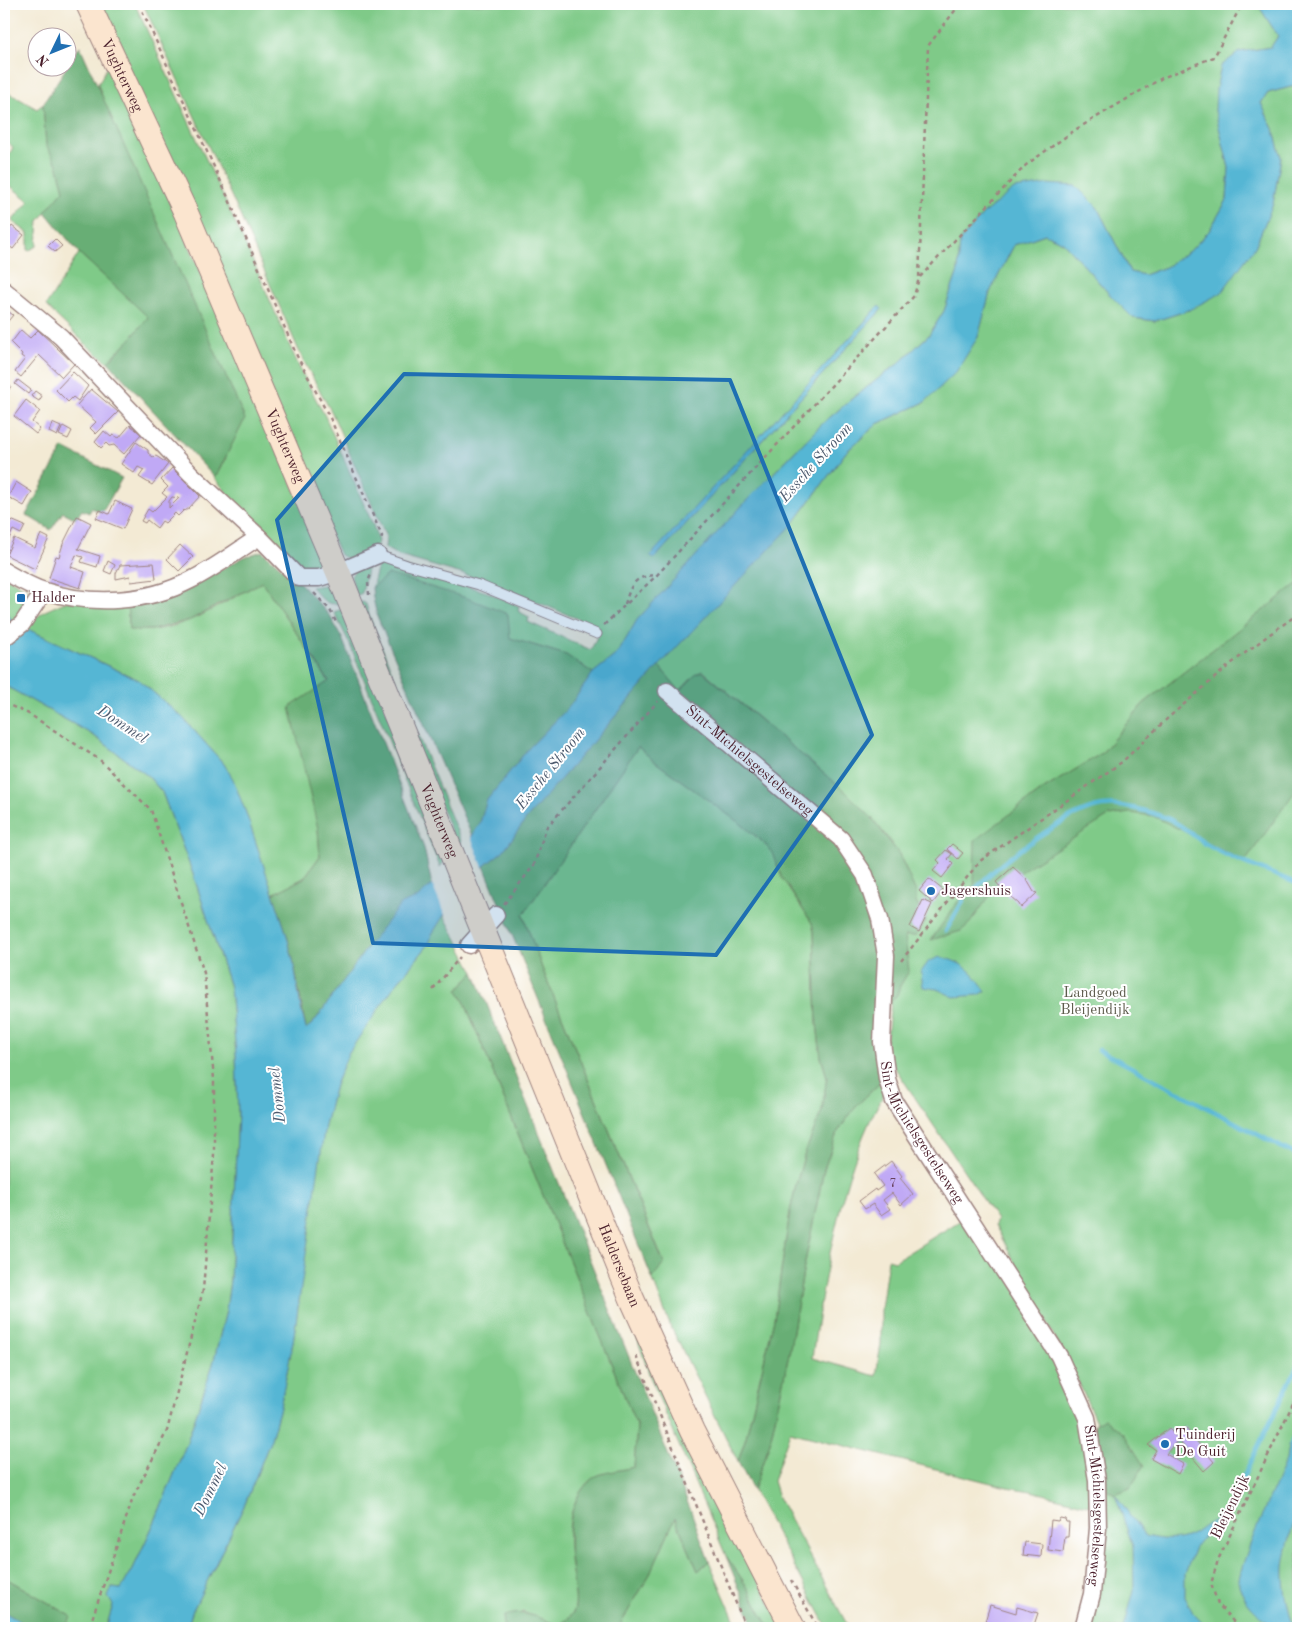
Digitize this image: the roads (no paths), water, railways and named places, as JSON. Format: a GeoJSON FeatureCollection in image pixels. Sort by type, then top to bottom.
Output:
{"type":"FeatureCollection","features":[{"type":"Feature","properties":{"kind":"main road","name":"Vughterweg"},"geometry":{"type":"LineString","coordinates":[[88,4],[186,213],[338,572],[468,893]]}},
{"type":"Feature","properties":{"kind":"main road","name":"Haldersebaan"},"geometry":{"type":"LineString","coordinates":[[468,893],[632,1299],[696,1440],[793,1628]]}},
{"type":"Feature","properties":{"kind":"street"},"geometry":{"type":"LineString","coordinates":[[4,290],[61,337],[191,474],[259,537],[299,578],[319,578],[338,572],[378,554]]}},
{"type":"Feature","properties":{"kind":"street"},"geometry":{"type":"LineString","coordinates":[[4,571],[44,591],[71,598],[98,600],[131,599],[162,592],[192,580],[259,537]]}},
{"type":"Feature","properties":{"kind":"street"},"geometry":{"type":"LineString","coordinates":[[4,638],[22,624],[44,591]]}},
{"type":"Feature","properties":{"kind":"street","name":"Sint-Michielsgestelseweg"},"geometry":{"type":"LineString","coordinates":[[667,691],[841,838],[865,875],[880,919],[886,956],[882,1042],[887,1080],[894,1101],[1059,1356],[1087,1418],[1097,1480],[1098,1528],[1092,1594],[1083,1628]]}},
{"type":"Feature","properties":{"kind":"lane"},"geometry":{"type":"LineString","coordinates":[[378,554],[407,565],[479,585],[597,634]]}},
{"type":"Feature","properties":{"kind":"water"},"geometry":{"type":"Polygon","coordinates":[[[1260,4],[1298,4],[1298,85],[1268,93],[1261,103],[1274,131],[1281,157],[1273,204],[1255,247],[1221,293],[1189,310],[1155,321],[1133,318],[1063,242],[1045,234],[1014,245],[990,292],[978,337],[956,372],[925,402],[877,424],[846,452],[793,524],[659,666],[527,818],[503,851],[484,866],[444,915],[432,934],[429,944],[393,988],[349,1052],[335,1085],[325,1125],[293,1342],[280,1407],[271,1439],[245,1504],[193,1610],[187,1628],[106,1628],[113,1605],[108,1597],[112,1588],[121,1589],[133,1569],[186,1445],[213,1364],[226,1311],[230,1281],[238,1113],[236,1054],[230,987],[193,874],[162,792],[148,776],[93,735],[4,685],[4,610],[14,622],[23,627],[139,680],[182,717],[224,764],[233,779],[246,813],[286,932],[306,1029],[314,1022],[371,942],[401,904],[417,898],[432,885],[472,836],[480,823],[487,800],[529,748],[569,707],[593,673],[618,653],[637,620],[750,497],[822,424],[899,363],[929,335],[944,311],[958,271],[960,241],[984,213],[1014,189],[1048,184],[1076,186],[1097,207],[1130,272],[1144,275],[1166,267],[1192,249],[1209,231],[1227,200],[1229,168],[1215,111],[1216,89],[1221,66],[1239,52],[1271,47],[1278,36],[1260,8],[1260,4]]]}},
{"type":"Feature","properties":{"kind":"water"},"geometry":{"type":"Polygon","coordinates":[[[879,306],[882,309],[654,559],[650,556],[879,306]]]}},
{"type":"Feature","properties":{"kind":"water"},"geometry":{"type":"Polygon","coordinates":[[[940,957],[962,965],[977,978],[986,991],[979,995],[954,997],[937,989],[923,987],[921,972],[929,961],[940,957]]]}},
{"type":"Feature","properties":{"kind":"water"},"geometry":{"type":"Polygon","coordinates":[[[1294,1441],[1299,1472],[1299,1495],[1285,1559],[1284,1582],[1294,1628],[1274,1628],[1253,1609],[1245,1599],[1239,1585],[1250,1545],[1286,1460],[1288,1446],[1294,1441]]]}},
{"type":"Feature","properties":{"kind":"water"},"geometry":{"type":"Polygon","coordinates":[[[1115,1494],[1145,1536],[1167,1539],[1184,1538],[1208,1523],[1217,1520],[1195,1547],[1185,1574],[1185,1597],[1193,1613],[1207,1628],[1124,1628],[1134,1590],[1133,1547],[1115,1494]]]}},
{"type":"Feature","properties":{"kind":"water"},"geometry":{"type":"Polygon","coordinates":[[[4,1612],[32,1628],[4,1628],[4,1612]]]}},
{"type":"Feature","properties":{"kind":"waterway"},"geometry":{"type":"LineString","coordinates":[[976,888],[1002,864],[1053,827],[1088,810],[1110,805],[1136,809],[1169,819],[1221,852],[1298,884]]}},
{"type":"Feature","properties":{"kind":"waterway"},"geometry":{"type":"LineString","coordinates":[[946,931],[963,901]]}},
{"type":"Feature","properties":{"kind":"waterway"},"geometry":{"type":"LineString","coordinates":[[1099,1050],[1298,1156]]}},
{"type":"Feature","properties":{"kind":"waterway"},"geometry":{"type":"LineString","coordinates":[[1232,1500],[1298,1365]]}},
{"type":"Feature","properties":{"kind":"waterway"},"geometry":{"type":"LineString","coordinates":[[1291,1444],[1298,1426]]}},
{"type":"Feature","properties":{"kind":"waterway"},"geometry":{"type":"LineString","coordinates":[[1217,1520],[1223,1515]]}},
{"type":"Feature","properties":{"kind":"place","name":"Halder"},"geometry":{"type":"Point","coordinates":[21,598]}},
{"type":"Feature","properties":{"kind":"place","name":"Jagershuis"},"geometry":{"type":"Point","coordinates":[931,891]}},
{"type":"Feature","properties":{"kind":"place","name":"Tuinderij De Guit"},"geometry":{"type":"Point","coordinates":[1165,1444]}},
{"type":"Feature","properties":{"kind":"water label","name":"Essche Stroom"},"geometry":{"type":"Point","coordinates":[816,463]}},
{"type":"Feature","properties":{"kind":"water label","name":"Dommel"},"geometry":{"type":"Point","coordinates":[122,725]}},
{"type":"Feature","properties":{"kind":"water label","name":"Essche Stroom"},"geometry":{"type":"Point","coordinates":[551,769]}},
{"type":"Feature","properties":{"kind":"water label","name":"Dommel"},"geometry":{"type":"Point","coordinates":[278,1095]}},
{"type":"Feature","properties":{"kind":"water label","name":"Dommel"},"geometry":{"type":"Point","coordinates":[211,1490]}},
{"type":"Feature","properties":{"kind":"park label","name":"Landgoed Bleijendijk"},"geometry":{"type":"Point","coordinates":[1095,1002]}}]}
